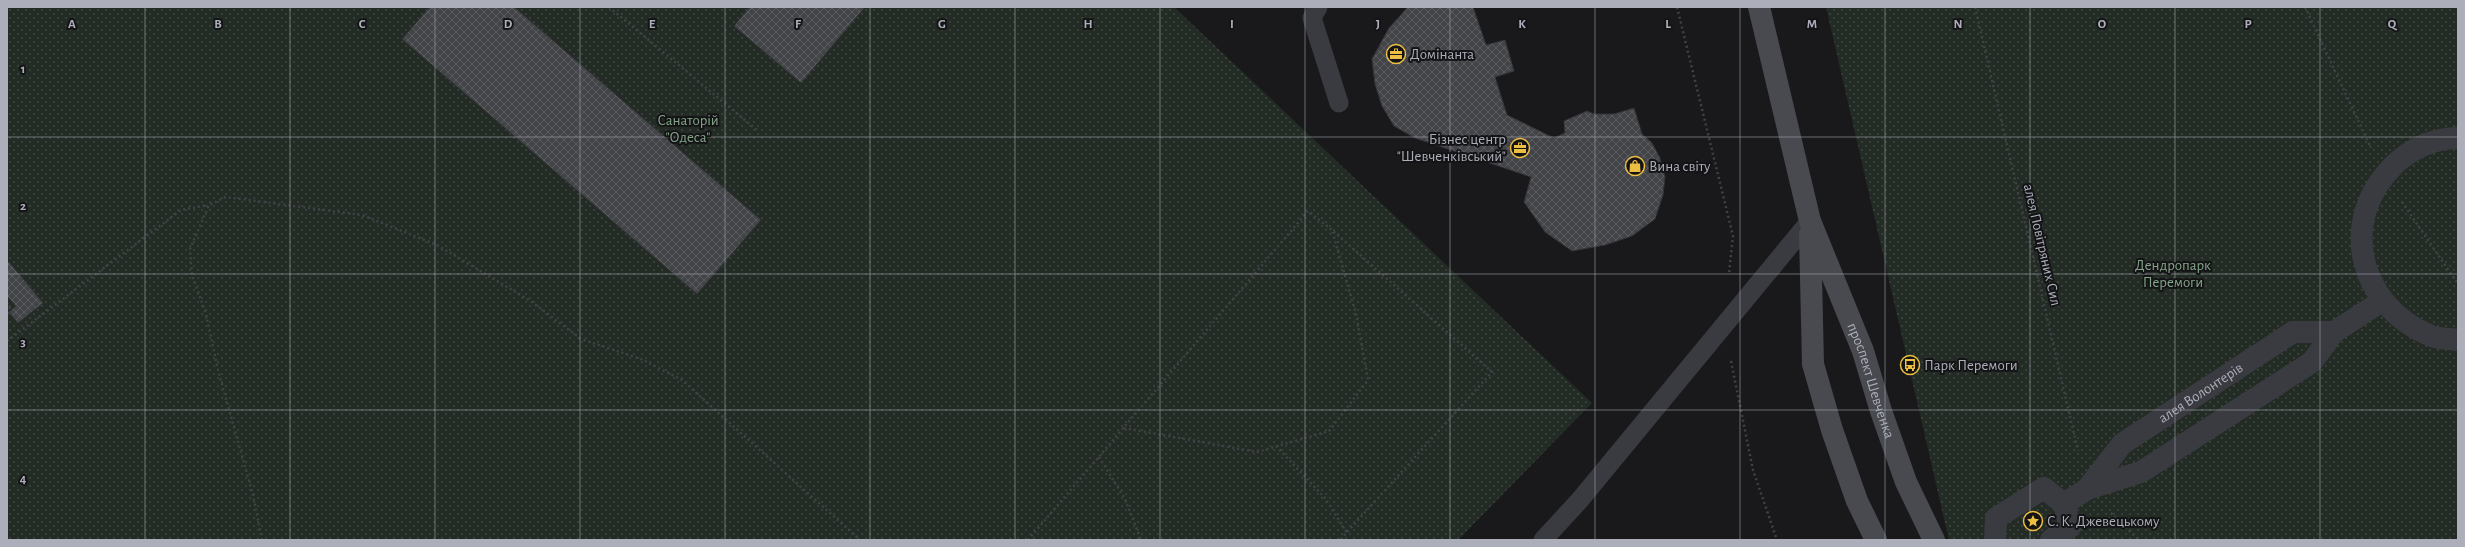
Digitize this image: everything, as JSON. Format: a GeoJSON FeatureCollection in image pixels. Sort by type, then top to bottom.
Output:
{"type":"FeatureCollection","features":[{"type":"Feature","properties":{"kind":"main road","name":"проспект Шевченка"},"geometry":{"type":"LineString","coordinates":[[1759,7],[1810,221],[1863,351],[1881,411],[1906,482],[1934,540]]}},
{"type":"Feature","properties":{"kind":"main road","name":"проспект Шевченка"},"geometry":{"type":"LineString","coordinates":[[1810,221],[1813,364],[1832,430],[1857,501],[1876,540]]}},
{"type":"Feature","properties":{"kind":"street"},"geometry":{"type":"LineString","coordinates":[[2458,138],[2424,144],[2402,157],[2384,175],[2370,198],[2362,224],[2362,251],[2369,278],[2382,301],[2405,322],[2433,336],[2458,340]]}},
{"type":"Feature","properties":{"kind":"street","name":"алея Волонтерів"},"geometry":{"type":"LineString","coordinates":[[2064,504],[2087,489],[2141,472],[2312,362],[2334,332],[2382,301]]}},
{"type":"Feature","properties":{"kind":"street","name":"алея Волонтерів"},"geometry":{"type":"LineString","coordinates":[[2087,489],[2122,444],[2293,332],[2334,332]]}},
{"type":"Feature","properties":{"kind":"street"},"geometry":{"type":"LineString","coordinates":[[1995,540],[1996,518],[2044,488],[2064,504],[2070,527],[2051,540]]}},
{"type":"Feature","properties":{"kind":"lane"},"geometry":{"type":"LineString","coordinates":[[1318,7],[1312,18],[1339,103]]}},
{"type":"Feature","properties":{"kind":"lane"},"geometry":{"type":"LineString","coordinates":[[1543,540],[1579,501],[1810,221]]}},
{"type":"Feature","properties":{"kind":"path"},"geometry":{"type":"LineString","coordinates":[[610,7],[758,131]]}},
{"type":"Feature","properties":{"kind":"path"},"geometry":{"type":"LineString","coordinates":[[1677,7],[1733,236],[1729,281]]}},
{"type":"Feature","properties":{"kind":"path","name":"алея Повітряних Сил"},"geometry":{"type":"LineString","coordinates":[[1975,7],[2087,489]]}},
{"type":"Feature","properties":{"kind":"path"},"geometry":{"type":"LineString","coordinates":[[2305,7],[2384,175],[2458,284]]}},
{"type":"Feature","properties":{"kind":"path"},"geometry":{"type":"LineString","coordinates":[[7,341],[181,210],[209,205],[226,197],[362,215],[437,245],[529,300],[581,339],[641,359],[682,380],[860,540]]}},
{"type":"Feature","properties":{"kind":"path"},"geometry":{"type":"LineString","coordinates":[[209,205],[190,249],[192,275],[206,314],[218,370],[253,495],[262,540]]}},
{"type":"Feature","properties":{"kind":"path"},"geometry":{"type":"LineString","coordinates":[[1028,540],[1308,212],[1332,230],[1492,372],[1340,540]]}},
{"type":"Feature","properties":{"kind":"path"},"geometry":{"type":"LineString","coordinates":[[1124,428],[1257,452],[1329,431],[1368,380],[1356,314],[1332,230]]}},
{"type":"Feature","properties":{"kind":"path"},"geometry":{"type":"LineString","coordinates":[[7,303],[11,308],[7,315]]}},
{"type":"Feature","properties":{"kind":"path"},"geometry":{"type":"LineString","coordinates":[[1724,325],[1753,470],[1777,540]]}},
{"type":"Feature","properties":{"kind":"path"},"geometry":{"type":"LineString","coordinates":[[1276,446],[1325,498],[1347,533]]}},
{"type":"Feature","properties":{"kind":"path"},"geometry":{"type":"LineString","coordinates":[[1099,457],[1125,499],[1141,540]]}},
{"type":"Feature","properties":{"kind":"path"},"geometry":{"type":"LineString","coordinates":[[2087,489],[2139,540]]}},
{"type":"Feature","properties":{"kind":"green space","name":"Санаторій \"Одеса\""},"geometry":{"type":"Polygon","coordinates":[[[7,7],[1174,7],[1592,403],[1458,540],[7,540],[7,7]]]}},
{"type":"Feature","properties":{"kind":"green space","name":"Дендропарк Перемоги"},"geometry":{"type":"Polygon","coordinates":[[[1826,7],[2458,7],[2458,540],[1949,540],[1826,7]]]}},
{"type":"Feature","properties":{"kind":"building"},"geometry":{"type":"Polygon","coordinates":[[[430,7],[514,7],[761,220],[697,294],[402,39],[430,7]]]}},
{"type":"Feature","properties":{"kind":"building"},"geometry":{"type":"Polygon","coordinates":[[[750,7],[865,7],[801,83],[734,26],[750,7]]]}},
{"type":"Feature","properties":{"kind":"building"},"geometry":{"type":"Polygon","coordinates":[[[1408,7],[1473,7],[1486,45],[1505,40],[1514,71],[1495,77],[1507,115],[1554,138],[1565,133],[1564,121],[1587,111],[1594,114],[1614,114],[1634,108],[1642,134],[1652,143],[1660,158],[1665,177],[1663,195],[1655,219],[1632,236],[1605,245],[1572,251],[1545,232],[1524,202],[1531,177],[1415,138],[1394,126],[1382,106],[1375,84],[1372,59],[1389,28],[1408,7]]]}},
{"type":"Feature","properties":{"kind":"building"},"geometry":{"type":"Polygon","coordinates":[[[9,262],[43,303],[18,323],[9,312],[16,306],[7,296],[7,264],[9,262]]]}},
{"type":"Feature","properties":{"kind":"place","name":"Домінанта"},"geometry":{"type":"Point","coordinates":[1396,54]}},
{"type":"Feature","properties":{"kind":"place","name":"Бізнес центр \"Шевченківський\""},"geometry":{"type":"Point","coordinates":[1520,148]}},
{"type":"Feature","properties":{"kind":"place","name":"Вина світу"},"geometry":{"type":"Point","coordinates":[1635,166]}},
{"type":"Feature","properties":{"kind":"place","name":"Парк Перемоги"},"geometry":{"type":"Point","coordinates":[1910,365]}},
{"type":"Feature","properties":{"kind":"place","name":"С. К. Джевецькому"},"geometry":{"type":"Point","coordinates":[2033,521]}}]}
